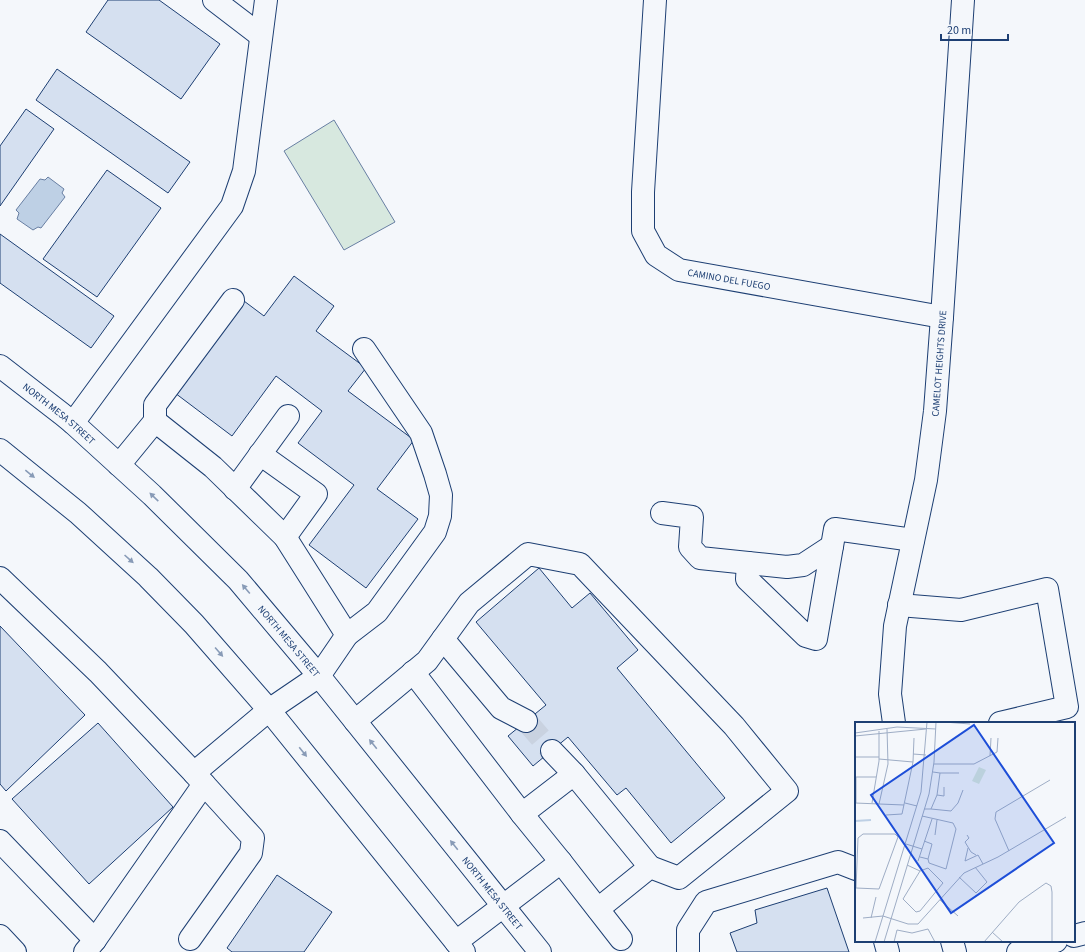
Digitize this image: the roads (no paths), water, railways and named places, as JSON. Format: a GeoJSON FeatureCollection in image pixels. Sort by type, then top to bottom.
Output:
{"type":"FeatureCollection","features":[{"type":"Feature","properties":{"kind":"main road"},"geometry":{"type":"LineString","coordinates":[[214,0],[261,36]]}},
{"type":"Feature","properties":{"kind":"main road"},"geometry":{"type":"LineString","coordinates":[[73,423],[232,206],[244,171],[266,0]]}},
{"type":"Feature","properties":{"kind":"main road","name":"CAMINO DEL FUEGO"},"geometry":{"type":"LineString","coordinates":[[655,0],[643,192],[643,231],[656,255],[680,270],[942,317]]}},
{"type":"Feature","properties":{"kind":"main road","name":"CAMELOT HEIGHTS DRIVE"},"geometry":{"type":"LineString","coordinates":[[894,722],[890,694],[895,626],[927,472],[935,411],[963,0]]}},
{"type":"Feature","properties":{"kind":"main road"},"geometry":{"type":"LineString","coordinates":[[118,465],[155,421],[155,405],[234,300]]}},
{"type":"Feature","properties":{"kind":"main road"},"geometry":{"type":"LineString","coordinates":[[0,841],[90,946],[199,779],[269,710],[319,676],[347,636],[377,612],[435,532],[440,516],[441,495],[436,474],[421,433],[364,349]]}},
{"type":"Feature","properties":{"kind":"main road","name":"NORTH MESA STREET"},"geometry":{"type":"LineString","coordinates":[[0,366],[73,423],[152,495],[238,580],[319,676],[540,952]]}},
{"type":"Feature","properties":{"kind":"main road"},"geometry":{"type":"LineString","coordinates":[[235,489],[288,416]]}},
{"type":"Feature","properties":{"kind":"main road"},"geometry":{"type":"LineString","coordinates":[[155,421],[213,467],[285,537],[347,636]]}},
{"type":"Feature","properties":{"kind":"main road"},"geometry":{"type":"LineString","coordinates":[[0,450],[78,513],[148,577],[194,624],[269,710],[460,947],[503,906],[561,862]]}},
{"type":"Feature","properties":{"kind":"main road"},"geometry":{"type":"LineString","coordinates":[[260,454],[316,494],[285,537]]}},
{"type":"Feature","properties":{"kind":"main road"},"geometry":{"type":"LineString","coordinates":[[662,513],[692,517],[690,547],[700,558],[787,567],[803,565],[832,546]]}},
{"type":"Feature","properties":{"kind":"main road"},"geometry":{"type":"LineString","coordinates":[[748,563],[747,579],[806,636],[816,639],[836,529],[913,540]]}},
{"type":"Feature","properties":{"kind":"main road"},"geometry":{"type":"LineString","coordinates":[[355,721],[427,661],[469,602],[528,554],[580,564],[734,726],[787,791],[679,878],[650,867],[574,774],[552,751]]}},
{"type":"Feature","properties":{"kind":"main road"},"geometry":{"type":"LineString","coordinates":[[0,578],[98,672],[253,838],[251,853],[190,939]]}},
{"type":"Feature","properties":{"kind":"main road"},"geometry":{"type":"LineString","coordinates":[[899,605],[961,610],[1047,589],[1067,707],[1004,722]]}},
{"type":"Feature","properties":{"kind":"main road"},"geometry":{"type":"LineString","coordinates":[[443,639],[500,708],[526,721]]}},
{"type":"Feature","properties":{"kind":"main road"},"geometry":{"type":"LineString","coordinates":[[413,672],[522,814],[621,939]]}},
{"type":"Feature","properties":{"kind":"main road"},"geometry":{"type":"LineString","coordinates":[[522,814],[574,774]]}},
{"type":"Feature","properties":{"kind":"main road"},"geometry":{"type":"LineString","coordinates":[[688,952],[688,930],[706,902],[838,862],[855,869]]}},
{"type":"Feature","properties":{"kind":"main road"},"geometry":{"type":"LineString","coordinates":[[598,909],[650,867]]}},
{"type":"Feature","properties":{"kind":"main road"},"geometry":{"type":"LineString","coordinates":[[1075,936],[1085,933]]}},
{"type":"Feature","properties":{"kind":"main road"},"geometry":{"type":"LineString","coordinates":[[0,936],[15,952]]}},
{"type":"Feature","properties":{"kind":"main road"},"geometry":{"type":"LineString","coordinates":[[884,942],[888,952]]}},
{"type":"Feature","properties":{"kind":"main road"},"geometry":{"type":"LineString","coordinates":[[952,942],[955,952]]}},
{"type":"Feature","properties":{"kind":"main road"},"geometry":{"type":"LineString","coordinates":[[1018,952],[1053,942]]}},
{"type":"Feature","properties":{"kind":"water"},"geometry":{"type":"Polygon","coordinates":[[[48,177],[64,189],[62,193],[65,197],[41,228],[38,227],[33,230],[17,219],[19,213],[16,210],[40,179],[45,180],[48,177]]]}},
{"type":"Feature","properties":{"kind":"tunnel"},"geometry":{"type":"LineString","coordinates":[[526,721],[552,751]]}}]}
